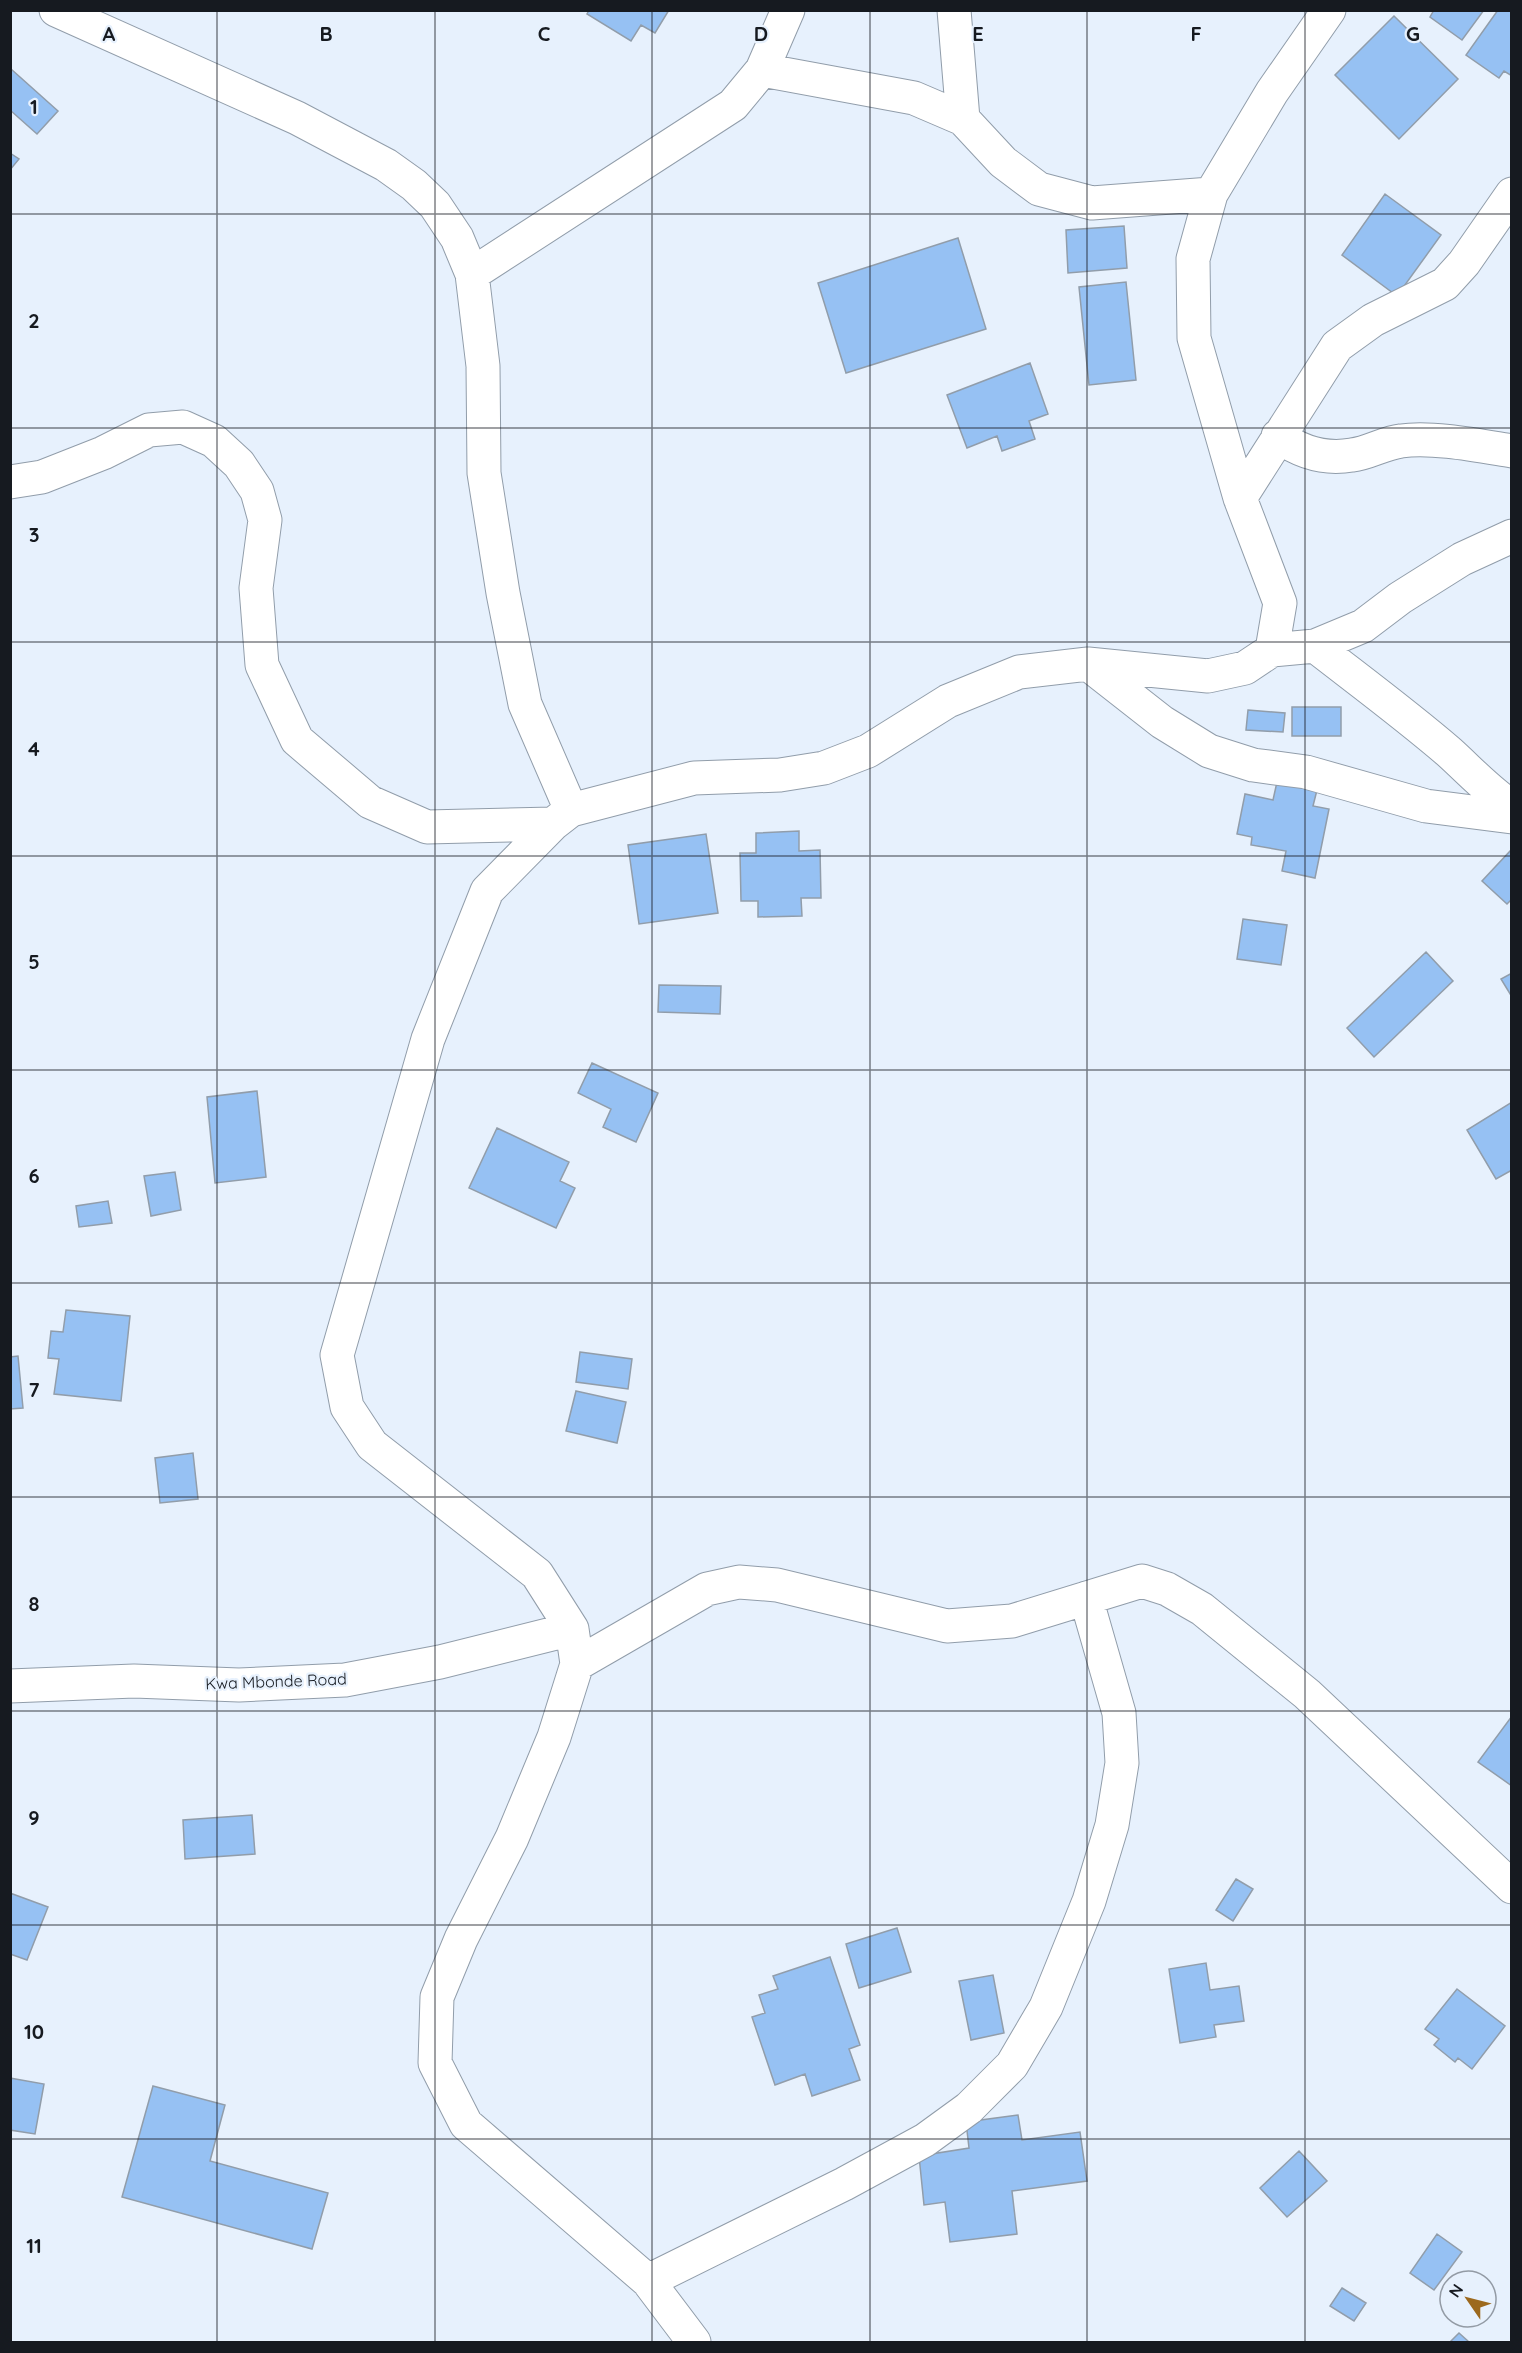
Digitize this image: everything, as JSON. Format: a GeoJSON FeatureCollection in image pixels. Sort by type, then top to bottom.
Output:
{"type":"FeatureCollection","features":[{"type":"Feature","properties":{"kind":"street"},"geometry":{"type":"LineString","coordinates":[[56,10],[297,118],[386,165],[414,185],[435,205],[457,238],[472,274],[483,366],[484,472],[503,593],[525,704],[562,817]]}},
{"type":"Feature","properties":{"kind":"street"},"geometry":{"type":"LineString","coordinates":[[472,274],[733,105],[762,70],[788,10]]}},
{"type":"Feature","properties":{"kind":"street"},"geometry":{"type":"LineString","coordinates":[[954,10],[963,119]]}},
{"type":"Feature","properties":{"kind":"street"},"geometry":{"type":"LineString","coordinates":[[1272,650],[1280,603],[1240,498],[1194,338],[1193,260],[1211,194],[1272,92],[1329,10]]}},
{"type":"Feature","properties":{"kind":"street"},"geometry":{"type":"LineString","coordinates":[[762,70],[914,99],[963,119],[1003,162],[1039,189],[1092,203],[1211,194]]}},
{"type":"Feature","properties":{"kind":"street"},"geometry":{"type":"LineString","coordinates":[[1240,498],[1337,346],[1372,320],[1445,284],[1464,263],[1512,194]]}},
{"type":"Feature","properties":{"kind":"street"},"geometry":{"type":"LineString","coordinates":[[10,482],[42,477],[104,453],[149,430],[183,427],[214,441],[239,464],[257,491],[266,520],[256,588],[262,665],[297,740],[370,802],[427,827],[562,817],[694,778],[780,776],[824,768],[868,751],[948,701],[1019,672],[1088,664],[1208,676],[1245,668],[1272,650],[1315,646],[1363,626],[1400,598],[1462,560],[1512,536]]}},
{"type":"Feature","properties":{"kind":"street"},"geometry":{"type":"LineString","coordinates":[[1278,436],[1294,447],[1328,456],[1352,455],[1402,441],[1512,451]]}},
{"type":"Feature","properties":{"kind":"street"},"geometry":{"type":"LineString","coordinates":[[1315,646],[1451,754],[1490,792],[1512,807]]}},
{"type":"Feature","properties":{"kind":"street"},"geometry":{"type":"LineString","coordinates":[[1088,664],[1162,722],[1209,751],[1253,765],[1306,772],[1426,806],[1512,816]]}},
{"type":"Feature","properties":{"kind":"street"},"geometry":{"type":"LineString","coordinates":[[562,817],[487,891],[428,1039],[337,1354],[347,1407],[372,1445],[537,1574],[572,1629],[576,1664],[554,1737],[512,1838],[461,1939],[437,1997],[435,2063],[466,2124],[648,2281],[694,2343]]}},
{"type":"Feature","properties":{"kind":"street"},"geometry":{"type":"LineString","coordinates":[[576,1664],[707,1589],[739,1582],[777,1584],[947,1626],[1012,1621],[1142,1581],[1167,1589],[1202,1609],[1307,1694],[1512,1887]]}},
{"type":"Feature","properties":{"kind":"street"},"geometry":{"type":"LineString","coordinates":[[648,2281],[844,2184],[925,2140],[969,2108],[1012,2065],[1046,2007],[1089,1901],[1112,1825],[1122,1764],[1119,1713],[1086,1598]]}},
{"type":"Feature","properties":{"kind":"street","name":"Kwa Mbonde Road"},"geometry":{"type":"LineString","coordinates":[[10,1686],[134,1681],[239,1685],[345,1680],[440,1662],[572,1629]]}},
{"type":"Feature","properties":{"kind":"building"},"geometry":{"type":"Polygon","coordinates":[[[589,10],[669,10],[655,33],[641,25],[631,41],[587,14],[589,10]]]}},
{"type":"Feature","properties":{"kind":"building"},"geometry":{"type":"Polygon","coordinates":[[[1434,10],[1484,10],[1462,40],[1430,17],[1434,10]]]}},
{"type":"Feature","properties":{"kind":"building"},"geometry":{"type":"Polygon","coordinates":[[[1498,10],[1512,10],[1512,76],[1504,71],[1499,78],[1466,55],[1498,10]]]}},
{"type":"Feature","properties":{"kind":"building"},"geometry":{"type":"Polygon","coordinates":[[[1394,16],[1458,79],[1399,139],[1335,75],[1394,16]]]}},
{"type":"Feature","properties":{"kind":"building"},"geometry":{"type":"Polygon","coordinates":[[[11,69],[58,111],[37,134],[10,110],[11,69]]]}},
{"type":"Feature","properties":{"kind":"building"},"geometry":{"type":"Polygon","coordinates":[[[10,153],[19,159],[10,170],[10,153]]]}},
{"type":"Feature","properties":{"kind":"building"},"geometry":{"type":"Polygon","coordinates":[[[1385,194],[1441,235],[1397,296],[1342,255],[1385,194]]]}},
{"type":"Feature","properties":{"kind":"building"},"geometry":{"type":"Polygon","coordinates":[[[1124,226],[1127,268],[1068,273],[1066,230],[1124,226]]]}},
{"type":"Feature","properties":{"kind":"building"},"geometry":{"type":"Polygon","coordinates":[[[958,238],[986,329],[846,373],[818,283],[958,238]]]}},
{"type":"Feature","properties":{"kind":"building"},"geometry":{"type":"Polygon","coordinates":[[[1126,282],[1136,380],[1089,385],[1079,287],[1126,282]]]}},
{"type":"Feature","properties":{"kind":"building"},"geometry":{"type":"Polygon","coordinates":[[[1030,363],[1048,414],[1029,421],[1035,439],[1002,451],[997,436],[967,448],[947,395],[1030,363]]]}},
{"type":"Feature","properties":{"kind":"building"},"geometry":{"type":"Polygon","coordinates":[[[1292,707],[1341,707],[1341,736],[1292,736],[1292,707]]]}},
{"type":"Feature","properties":{"kind":"building"},"geometry":{"type":"Polygon","coordinates":[[[1248,710],[1285,713],[1283,732],[1246,730],[1248,710]]]}},
{"type":"Feature","properties":{"kind":"building"},"geometry":{"type":"Polygon","coordinates":[[[1277,782],[1317,790],[1313,806],[1329,809],[1315,878],[1282,871],[1286,851],[1251,845],[1252,837],[1237,834],[1245,794],[1273,800],[1277,782]]]}},
{"type":"Feature","properties":{"kind":"building"},"geometry":{"type":"Polygon","coordinates":[[[799,831],[799,851],[820,850],[821,898],[801,898],[802,916],[758,917],[758,901],[741,901],[740,853],[756,853],[756,833],[799,831]]]}},
{"type":"Feature","properties":{"kind":"building"},"geometry":{"type":"Polygon","coordinates":[[[706,834],[718,913],[639,924],[628,845],[706,834]]]}},
{"type":"Feature","properties":{"kind":"building"},"geometry":{"type":"Polygon","coordinates":[[[1512,849],[1512,899],[1507,904],[1482,881],[1512,849]]]}},
{"type":"Feature","properties":{"kind":"building"},"geometry":{"type":"Polygon","coordinates":[[[1243,919],[1287,925],[1281,965],[1237,959],[1243,919]]]}},
{"type":"Feature","properties":{"kind":"building"},"geometry":{"type":"Polygon","coordinates":[[[1426,952],[1453,981],[1374,1057],[1347,1028],[1426,952]]]}},
{"type":"Feature","properties":{"kind":"building"},"geometry":{"type":"Polygon","coordinates":[[[1512,973],[1512,997],[1501,979],[1512,973]]]}},
{"type":"Feature","properties":{"kind":"building"},"geometry":{"type":"Polygon","coordinates":[[[659,985],[721,986],[720,1014],[658,1012],[659,985]]]}},
{"type":"Feature","properties":{"kind":"building"},"geometry":{"type":"Polygon","coordinates":[[[592,1063],[658,1093],[636,1142],[603,1127],[611,1109],[578,1093],[592,1063]]]}},
{"type":"Feature","properties":{"kind":"building"},"geometry":{"type":"Polygon","coordinates":[[[257,1091],[266,1177],[215,1183],[207,1097],[257,1091]]]}},
{"type":"Feature","properties":{"kind":"building"},"geometry":{"type":"Polygon","coordinates":[[[1512,1102],[1512,1170],[1496,1179],[1467,1130],[1512,1102]]]}},
{"type":"Feature","properties":{"kind":"building"},"geometry":{"type":"Polygon","coordinates":[[[497,1128],[569,1162],[560,1181],[575,1188],[556,1228],[469,1188],[497,1128]]]}},
{"type":"Feature","properties":{"kind":"building"},"geometry":{"type":"Polygon","coordinates":[[[175,1172],[181,1210],[151,1216],[144,1176],[175,1172]]]}},
{"type":"Feature","properties":{"kind":"building"},"geometry":{"type":"Polygon","coordinates":[[[108,1201],[112,1223],[79,1227],[76,1206],[108,1201]]]}},
{"type":"Feature","properties":{"kind":"building"},"geometry":{"type":"Polygon","coordinates":[[[66,1310],[130,1316],[121,1401],[54,1394],[59,1359],[48,1358],[51,1331],[63,1332],[66,1310]]]}},
{"type":"Feature","properties":{"kind":"building"},"geometry":{"type":"Polygon","coordinates":[[[580,1352],[632,1359],[628,1389],[576,1382],[580,1352]]]}},
{"type":"Feature","properties":{"kind":"building"},"geometry":{"type":"Polygon","coordinates":[[[18,1356],[23,1408],[10,1409],[10,1357],[18,1356]]]}},
{"type":"Feature","properties":{"kind":"building"},"geometry":{"type":"Polygon","coordinates":[[[576,1391],[626,1402],[617,1443],[566,1431],[576,1391]]]}},
{"type":"Feature","properties":{"kind":"building"},"geometry":{"type":"Polygon","coordinates":[[[193,1453],[198,1499],[160,1503],[155,1458],[193,1453]]]}},
{"type":"Feature","properties":{"kind":"building"},"geometry":{"type":"Polygon","coordinates":[[[1512,1716],[1512,1786],[1478,1762],[1512,1716]]]}},
{"type":"Feature","properties":{"kind":"building"},"geometry":{"type":"Polygon","coordinates":[[[252,1815],[255,1854],[185,1859],[183,1820],[252,1815]]]}},
{"type":"Feature","properties":{"kind":"building"},"geometry":{"type":"Polygon","coordinates":[[[1236,1879],[1253,1889],[1233,1921],[1216,1910],[1236,1879]]]}},
{"type":"Feature","properties":{"kind":"building"},"geometry":{"type":"Polygon","coordinates":[[[10,1893],[48,1907],[27,1960],[10,1954],[10,1893]]]}},
{"type":"Feature","properties":{"kind":"building"},"geometry":{"type":"Polygon","coordinates":[[[897,1928],[911,1972],[859,1988],[846,1944],[897,1928]]]}},
{"type":"Feature","properties":{"kind":"building"},"geometry":{"type":"Polygon","coordinates":[[[830,1957],[860,2045],[849,2049],[860,2080],[812,2096],[805,2074],[775,2085],[752,2017],[765,2013],[759,1995],[778,1989],[773,1976],[830,1957]]]}},
{"type":"Feature","properties":{"kind":"building"},"geometry":{"type":"Polygon","coordinates":[[[1206,1963],[1210,1990],[1239,1986],[1244,2021],[1214,2025],[1216,2037],[1180,2043],[1169,1969],[1206,1963]]]}},
{"type":"Feature","properties":{"kind":"building"},"geometry":{"type":"Polygon","coordinates":[[[993,1975],[1004,2033],[971,2040],[959,1981],[993,1975]]]}},
{"type":"Feature","properties":{"kind":"building"},"geometry":{"type":"Polygon","coordinates":[[[1457,1989],[1505,2026],[1472,2069],[1458,2058],[1455,2062],[1434,2045],[1439,2039],[1425,2029],[1457,1989]]]}},
{"type":"Feature","properties":{"kind":"building"},"geometry":{"type":"Polygon","coordinates":[[[10,2078],[44,2084],[35,2134],[10,2130],[10,2078]]]}},
{"type":"Feature","properties":{"kind":"building"},"geometry":{"type":"Polygon","coordinates":[[[153,2086],[225,2105],[210,2161],[328,2193],[312,2249],[122,2197],[153,2086]]]}},
{"type":"Feature","properties":{"kind":"building"},"geometry":{"type":"Polygon","coordinates":[[[1018,2115],[1022,2140],[1080,2132],[1087,2181],[1012,2191],[1017,2234],[950,2242],[945,2202],[924,2205],[919,2156],[969,2148],[966,2122],[1018,2115]]]}},
{"type":"Feature","properties":{"kind":"building"},"geometry":{"type":"Polygon","coordinates":[[[1299,2151],[1327,2181],[1287,2217],[1260,2188],[1299,2151]]]}},
{"type":"Feature","properties":{"kind":"building"},"geometry":{"type":"Polygon","coordinates":[[[1437,2234],[1462,2252],[1449,2269],[1438,2269],[1438,2285],[1434,2290],[1410,2273],[1437,2234]]]}},
{"type":"Feature","properties":{"kind":"building"},"geometry":{"type":"Polygon","coordinates":[[[1342,2288],[1366,2303],[1354,2321],[1330,2306],[1342,2288]]]}},
{"type":"Feature","properties":{"kind":"building"},"geometry":{"type":"Polygon","coordinates":[[[1459,2333],[1469,2342],[1450,2342],[1459,2333]]]}}]}
